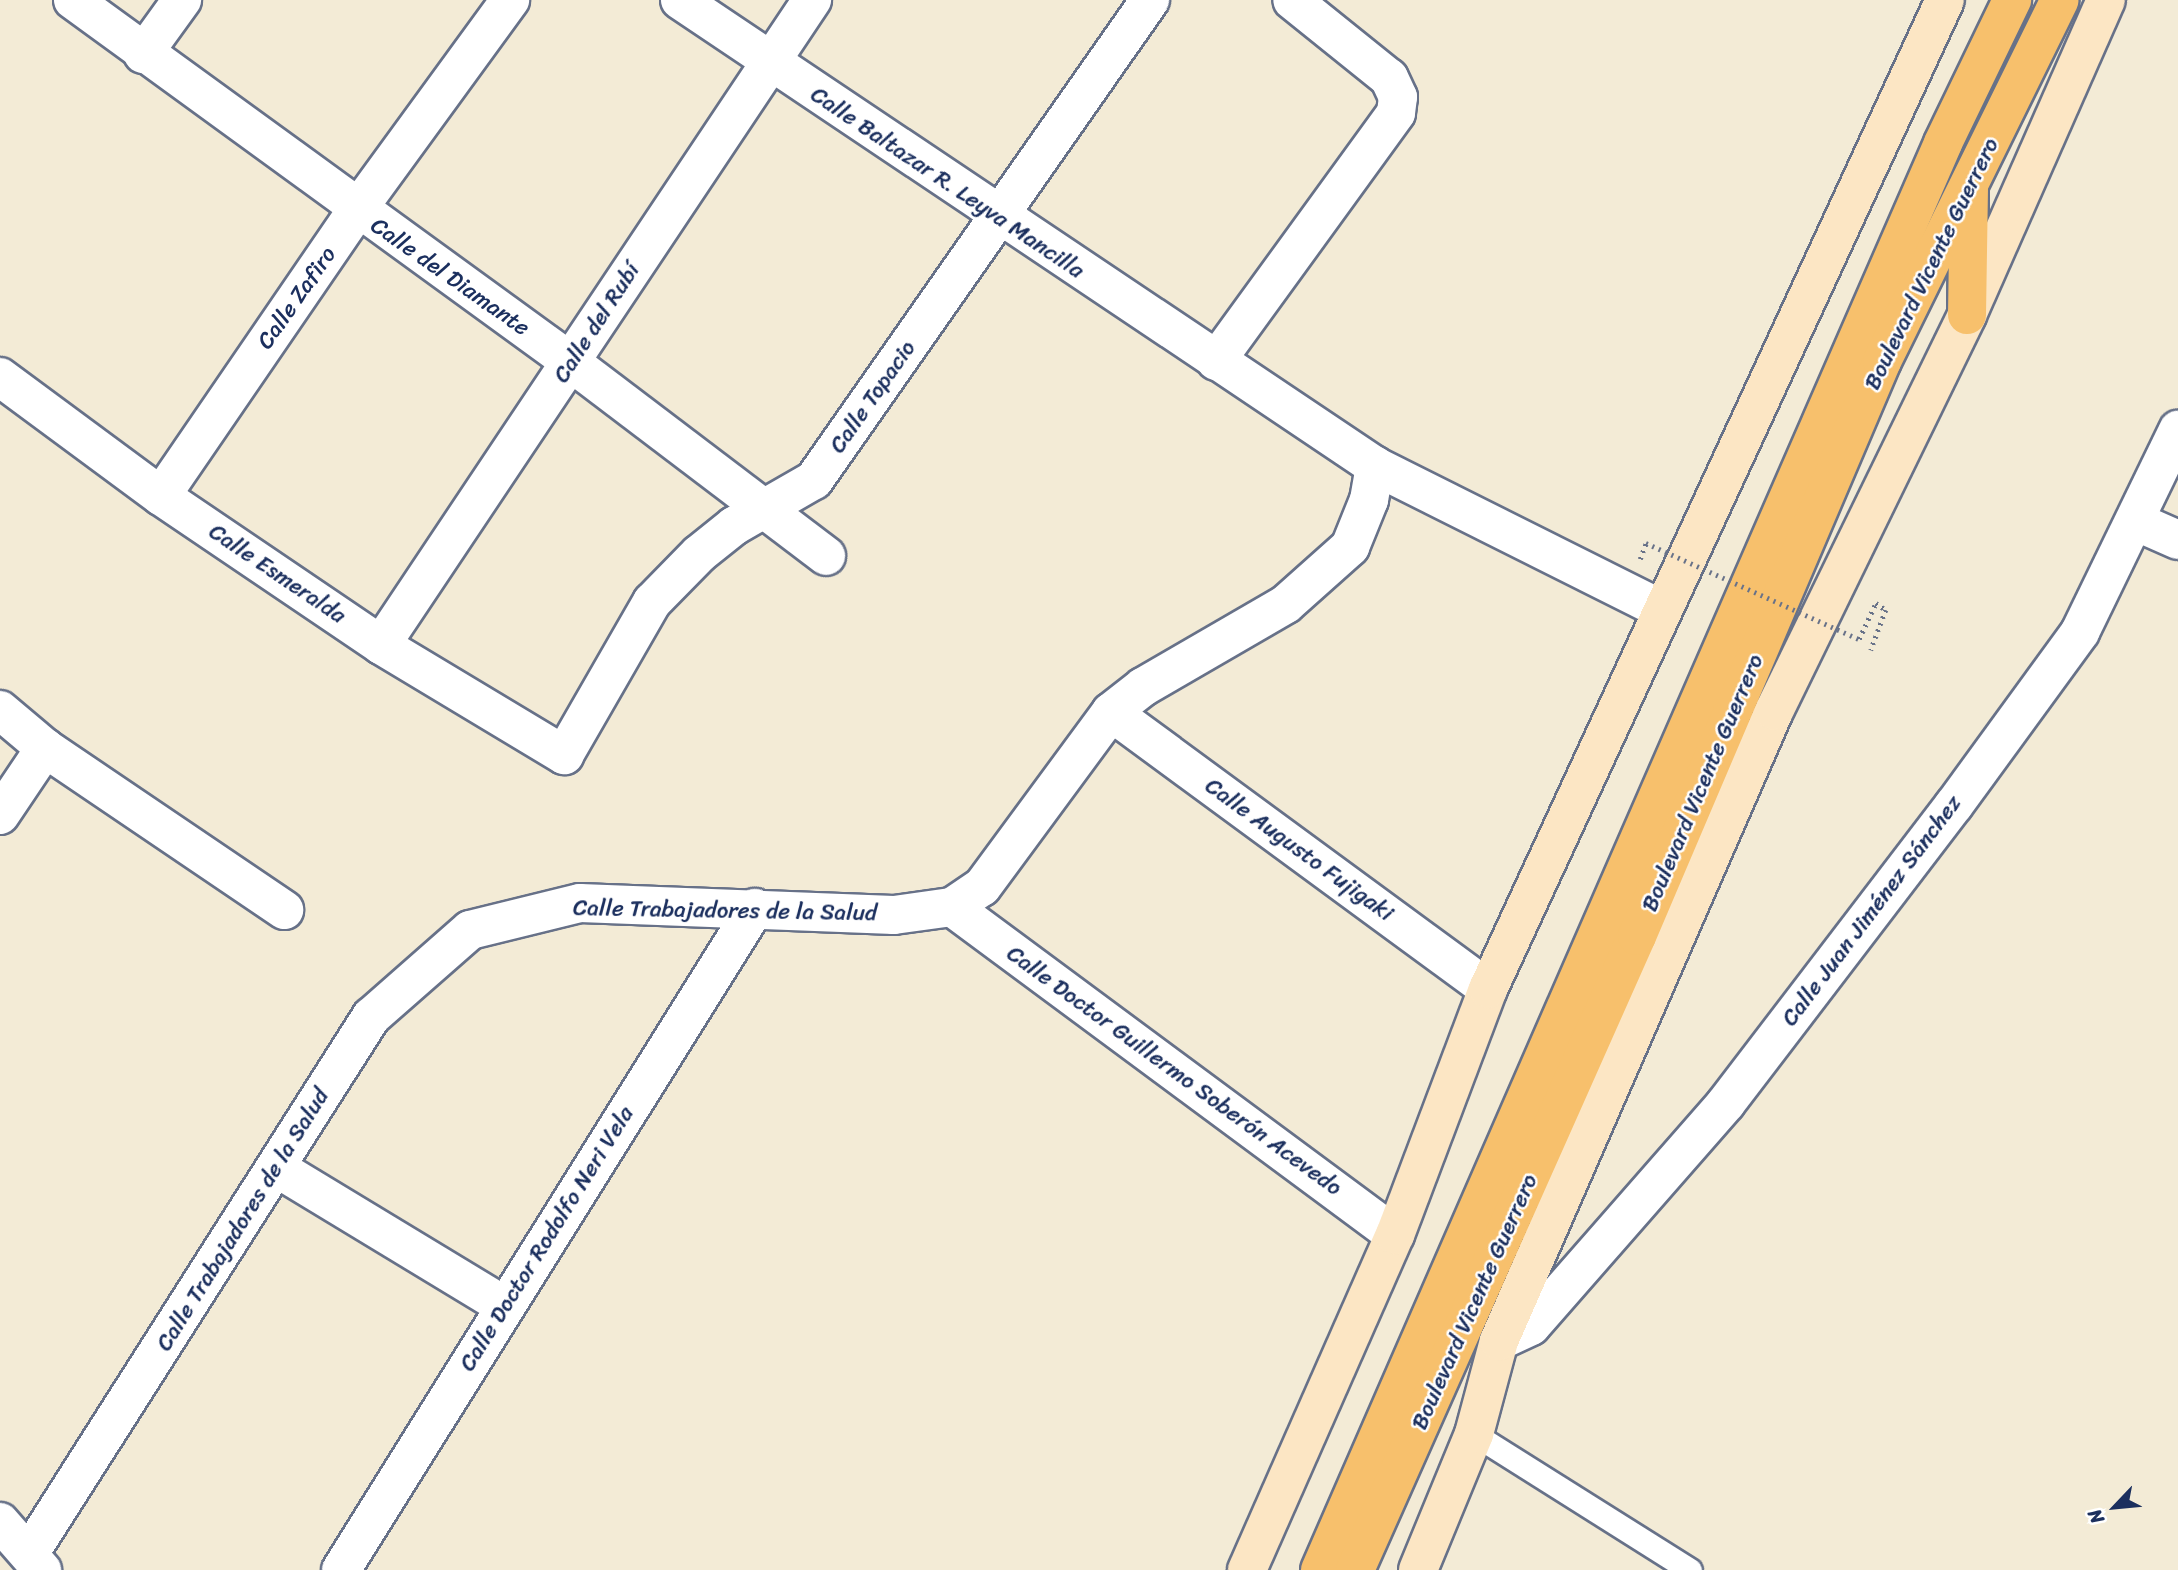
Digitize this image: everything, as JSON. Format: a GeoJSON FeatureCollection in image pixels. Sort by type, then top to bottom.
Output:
{"type":"FeatureCollection","features":[{"type":"Feature","properties":{"kind":"highway","name":"Boulevard Vicente Guerrero"},"geometry":{"type":"LineString","coordinates":[[1320,1570],[1943,143],[2012,0]]}},
{"type":"Feature","properties":{"kind":"highway","name":"Boulevard Vicente Guerrero"},"geometry":{"type":"LineString","coordinates":[[1355,1570],[1643,923],[1882,361],[1969,190],[2060,0]]}},
{"type":"Feature","properties":{"kind":"highway"},"geometry":{"type":"LineString","coordinates":[[1967,315],[1969,190]]}},
{"type":"Feature","properties":{"kind":"main road"},"geometry":{"type":"LineString","coordinates":[[1247,1570],[1395,1235],[1488,989],[1661,609],[1945,0]]}},
{"type":"Feature","properties":{"kind":"main road","name":"Boulevard Vicente Guerrero"},"geometry":{"type":"LineString","coordinates":[[1418,1570],[1474,1434],[1499,1342],[1774,711],[1967,315],[2106,0]]}},
{"type":"Feature","properties":{"kind":"street","name":"Calle del Diamante"},"geometry":{"type":"LineString","coordinates":[[73,0],[357,210],[572,363],[762,510],[826,555]]}},
{"type":"Feature","properties":{"kind":"street"},"geometry":{"type":"LineString","coordinates":[[143,54],[182,0]]}},
{"type":"Feature","properties":{"kind":"street","name":"Calle Zafiro"},"geometry":{"type":"LineString","coordinates":[[161,496],[357,210],[510,0]]}},
{"type":"Feature","properties":{"kind":"street","name":"Calle Baltazar R. Leyva Mancilla"},"geometry":{"type":"LineString","coordinates":[[680,0],[766,62],[1375,466],[1661,609]]}},
{"type":"Feature","properties":{"kind":"street","name":"Calle del Rubí"},"geometry":{"type":"LineString","coordinates":[[381,645],[572,363],[766,62],[812,0]]}},
{"type":"Feature","properties":{"kind":"street","name":"Calle Topacio"},"geometry":{"type":"LineString","coordinates":[[564,755],[652,602],[699,554],[762,510],[814,480],[1150,0]]}},
{"type":"Feature","properties":{"kind":"street"},"geometry":{"type":"LineString","coordinates":[[1216,361],[1396,113],[1398,97],[1389,78],[1292,0]]}},
{"type":"Feature","properties":{"kind":"street","name":"Calle Esmeralda"},"geometry":{"type":"LineString","coordinates":[[0,377],[161,496],[381,645],[564,755]]}},
{"type":"Feature","properties":{"kind":"street","name":"Calle Juan Jiménez Sánchez"},"geometry":{"type":"LineString","coordinates":[[1499,1342],[1531,1326],[1735,1092],[2080,632],[2178,430]]}},
{"type":"Feature","properties":{"kind":"street","name":"Calle Trabajadores de la Salud"},"geometry":{"type":"LineString","coordinates":[[35,1562],[370,1017],[470,930],[580,903],[894,915],[951,907],[982,887],[1111,712],[1143,687],[1286,604],[1350,547],[1369,500],[1375,466]]}},
{"type":"Feature","properties":{"kind":"street"},"geometry":{"type":"LineString","coordinates":[[2135,521],[2178,540]]}},
{"type":"Feature","properties":{"kind":"street"},"geometry":{"type":"LineString","coordinates":[[0,710],[45,748],[284,910]]}},
{"type":"Feature","properties":{"kind":"street","name":"Calle Augusto Fujigaki"},"geometry":{"type":"LineString","coordinates":[[1111,712],[1488,989]]}},
{"type":"Feature","properties":{"kind":"street"},"geometry":{"type":"LineString","coordinates":[[0,815],[45,748]]}},
{"type":"Feature","properties":{"kind":"street","name":"Calle Doctor Guillermo Soberón Acevedo"},"geometry":{"type":"LineString","coordinates":[[951,907],[1395,1235]]}},
{"type":"Feature","properties":{"kind":"street","name":"Calle Doctor Rodolfo Neri Vela"},"geometry":{"type":"LineString","coordinates":[[341,1570],[755,908]]}},
{"type":"Feature","properties":{"kind":"street"},"geometry":{"type":"LineString","coordinates":[[277,1168],[505,1306]]}},
{"type":"Feature","properties":{"kind":"street"},"geometry":{"type":"LineString","coordinates":[[0,1522],[35,1562]]}},
{"type":"Feature","properties":{"kind":"lane"},"geometry":{"type":"LineString","coordinates":[[1474,1434],[1690,1570]]}},
{"type":"Feature","properties":{"kind":"path"},"geometry":{"type":"LineString","coordinates":[[1646,543],[1859,639],[1875,603],[1886,610],[1871,650]]}}]}
